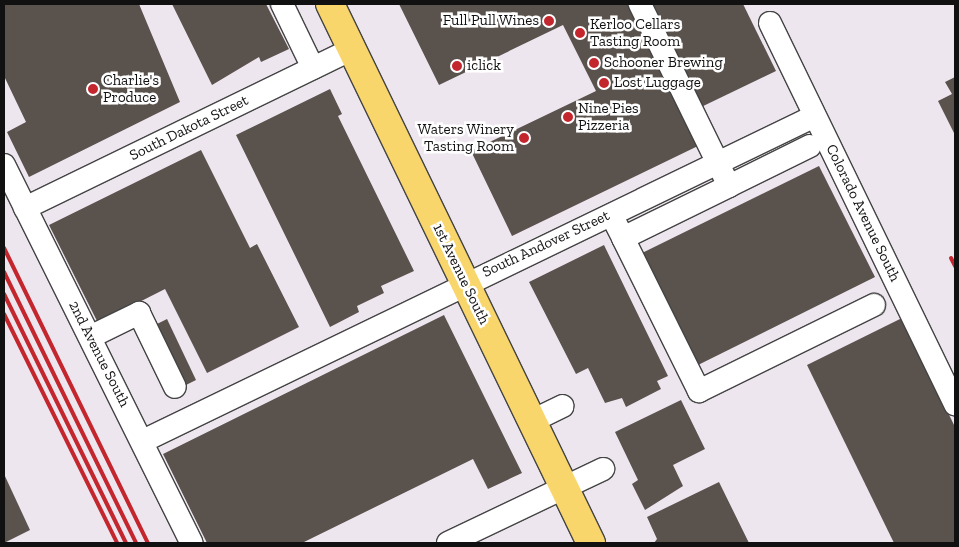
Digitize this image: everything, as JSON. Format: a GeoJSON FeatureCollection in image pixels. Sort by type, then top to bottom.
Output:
{"type":"FeatureCollection","features":[{"type":"Feature","properties":{"kind":"main road","name":"1st Avenue South"},"geometry":{"type":"LineString","coordinates":[[330,4],[591,543]]}},
{"type":"Feature","properties":{"kind":"street"},"geometry":{"type":"LineString","coordinates":[[282,4],[313,68]]}},
{"type":"Feature","properties":{"kind":"street"},"geometry":{"type":"LineString","coordinates":[[640,4],[729,186]]}},
{"type":"Feature","properties":{"kind":"street","name":"Colorado Avenue South"},"geometry":{"type":"LineString","coordinates":[[770,23],[810,119],[955,404]]}},
{"type":"Feature","properties":{"kind":"street","name":"South Dakota Street"},"geometry":{"type":"LineString","coordinates":[[25,208],[352,48]]}},
{"type":"Feature","properties":{"kind":"street","name":"South Andover Street"},"geometry":{"type":"LineString","coordinates":[[143,441],[465,283],[810,119]]}},
{"type":"Feature","properties":{"kind":"street"},"geometry":{"type":"LineString","coordinates":[[623,238],[810,146]]}},
{"type":"Feature","properties":{"kind":"street","name":"2nd Avenue South"},"geometry":{"type":"LineString","coordinates":[[4,165],[143,441],[192,543]]}},
{"type":"Feature","properties":{"kind":"street"},"geometry":{"type":"LineString","coordinates":[[611,214],[699,391],[874,305]]}},
{"type":"Feature","properties":{"kind":"street"},"geometry":{"type":"LineString","coordinates":[[90,337],[139,312],[176,387]]}},
{"type":"Feature","properties":{"kind":"street"},"geometry":{"type":"LineString","coordinates":[[532,421],[563,406]]}},
{"type":"Feature","properties":{"kind":"street"},"geometry":{"type":"LineString","coordinates":[[448,543],[603,469]]}},
{"type":"Feature","properties":{"kind":"shaded area"},"geometry":{"type":"Polygon","coordinates":[[[4,4],[955,4],[955,543],[4,543],[4,4]]]}},
{"type":"Feature","properties":{"kind":"building","name":"Charlie's Produce"},"geometry":{"type":"Polygon","coordinates":[[[4,4],[139,4],[180,102],[29,177],[7,132],[26,122],[4,76],[4,4]]]}},
{"type":"Feature","properties":{"kind":"building"},"geometry":{"type":"Polygon","coordinates":[[[172,4],[266,4],[289,49],[261,62],[259,57],[212,85],[172,4]]]}},
{"type":"Feature","properties":{"kind":"building"},"geometry":{"type":"Polygon","coordinates":[[[399,4],[631,4],[700,145],[512,236],[471,151],[596,91],[563,25],[439,85],[399,4]]]}},
{"type":"Feature","properties":{"kind":"building"},"geometry":{"type":"Polygon","coordinates":[[[646,4],[743,4],[776,71],[697,109],[646,4]]]}},
{"type":"Feature","properties":{"kind":"building"},"geometry":{"type":"Polygon","coordinates":[[[955,77],[955,135],[938,101],[952,94],[945,82],[955,77]]]}},
{"type":"Feature","properties":{"kind":"building"},"geometry":{"type":"Polygon","coordinates":[[[330,89],[342,114],[338,116],[414,271],[381,286],[384,293],[357,306],[359,312],[330,327],[236,135],[330,89]]]}},
{"type":"Feature","properties":{"kind":"building"},"geometry":{"type":"Polygon","coordinates":[[[201,150],[250,248],[257,244],[299,327],[207,373],[165,289],[98,323],[49,225],[201,150]]]}},
{"type":"Feature","properties":{"kind":"building"},"geometry":{"type":"Polygon","coordinates":[[[819,166],[875,277],[694,367],[638,255],[819,166]]]}},
{"type":"Feature","properties":{"kind":"building"},"geometry":{"type":"Polygon","coordinates":[[[604,245],[668,376],[657,381],[661,389],[626,407],[622,398],[605,403],[588,368],[576,374],[529,282],[604,245]]]}},
{"type":"Feature","properties":{"kind":"building"},"geometry":{"type":"Polygon","coordinates":[[[444,315],[522,473],[488,489],[473,459],[302,543],[207,543],[163,454],[444,315]]]}},
{"type":"Feature","properties":{"kind":"building"},"geometry":{"type":"Polygon","coordinates":[[[902,318],[955,427],[955,543],[894,543],[807,365],[902,318]]]}},
{"type":"Feature","properties":{"kind":"building"},"geometry":{"type":"Polygon","coordinates":[[[167,319],[196,380],[182,387],[153,326],[167,319]]]}},
{"type":"Feature","properties":{"kind":"building"},"geometry":{"type":"Polygon","coordinates":[[[681,400],[705,449],[673,465],[683,486],[645,510],[632,484],[638,480],[615,432],[681,400]]]}},
{"type":"Feature","properties":{"kind":"building"},"geometry":{"type":"Polygon","coordinates":[[[4,474],[30,530],[4,543],[4,474]]]}},
{"type":"Feature","properties":{"kind":"building"},"geometry":{"type":"Polygon","coordinates":[[[719,482],[749,543],[654,543],[657,539],[647,517],[719,482]]]}},
{"type":"Feature","properties":{"kind":"railway"},"geometry":{"type":"LineString","coordinates":[[4,248],[148,543]]}},
{"type":"Feature","properties":{"kind":"railway"},"geometry":{"type":"LineString","coordinates":[[951,258],[955,266]]}},
{"type":"Feature","properties":{"kind":"railway"},"geometry":{"type":"LineString","coordinates":[[4,272],[136,543]]}},
{"type":"Feature","properties":{"kind":"railway"},"geometry":{"type":"LineString","coordinates":[[4,294],[126,543]]}},
{"type":"Feature","properties":{"kind":"railway"},"geometry":{"type":"LineString","coordinates":[[4,314],[117,543]]}},
{"type":"Feature","properties":{"kind":"place","name":"Full Pull Wines"},"geometry":{"type":"Point","coordinates":[549,21]}},
{"type":"Feature","properties":{"kind":"place","name":"Kerloo Cellars Tasting Room"},"geometry":{"type":"Point","coordinates":[580,33]}},
{"type":"Feature","properties":{"kind":"place","name":"Schooner Brewing"},"geometry":{"type":"Point","coordinates":[594,63]}},
{"type":"Feature","properties":{"kind":"place","name":"iclick"},"geometry":{"type":"Point","coordinates":[457,66]}},
{"type":"Feature","properties":{"kind":"place","name":"Lost Luggage"},"geometry":{"type":"Point","coordinates":[604,83]}},
{"type":"Feature","properties":{"kind":"place","name":"Charlie's Produce"},"geometry":{"type":"Point","coordinates":[93,89]}},
{"type":"Feature","properties":{"kind":"place","name":"Nine Pies Pizzeria"},"geometry":{"type":"Point","coordinates":[568,117]}},
{"type":"Feature","properties":{"kind":"place","name":"Waters Winery Tasting Room"},"geometry":{"type":"Point","coordinates":[524,138]}}]}
